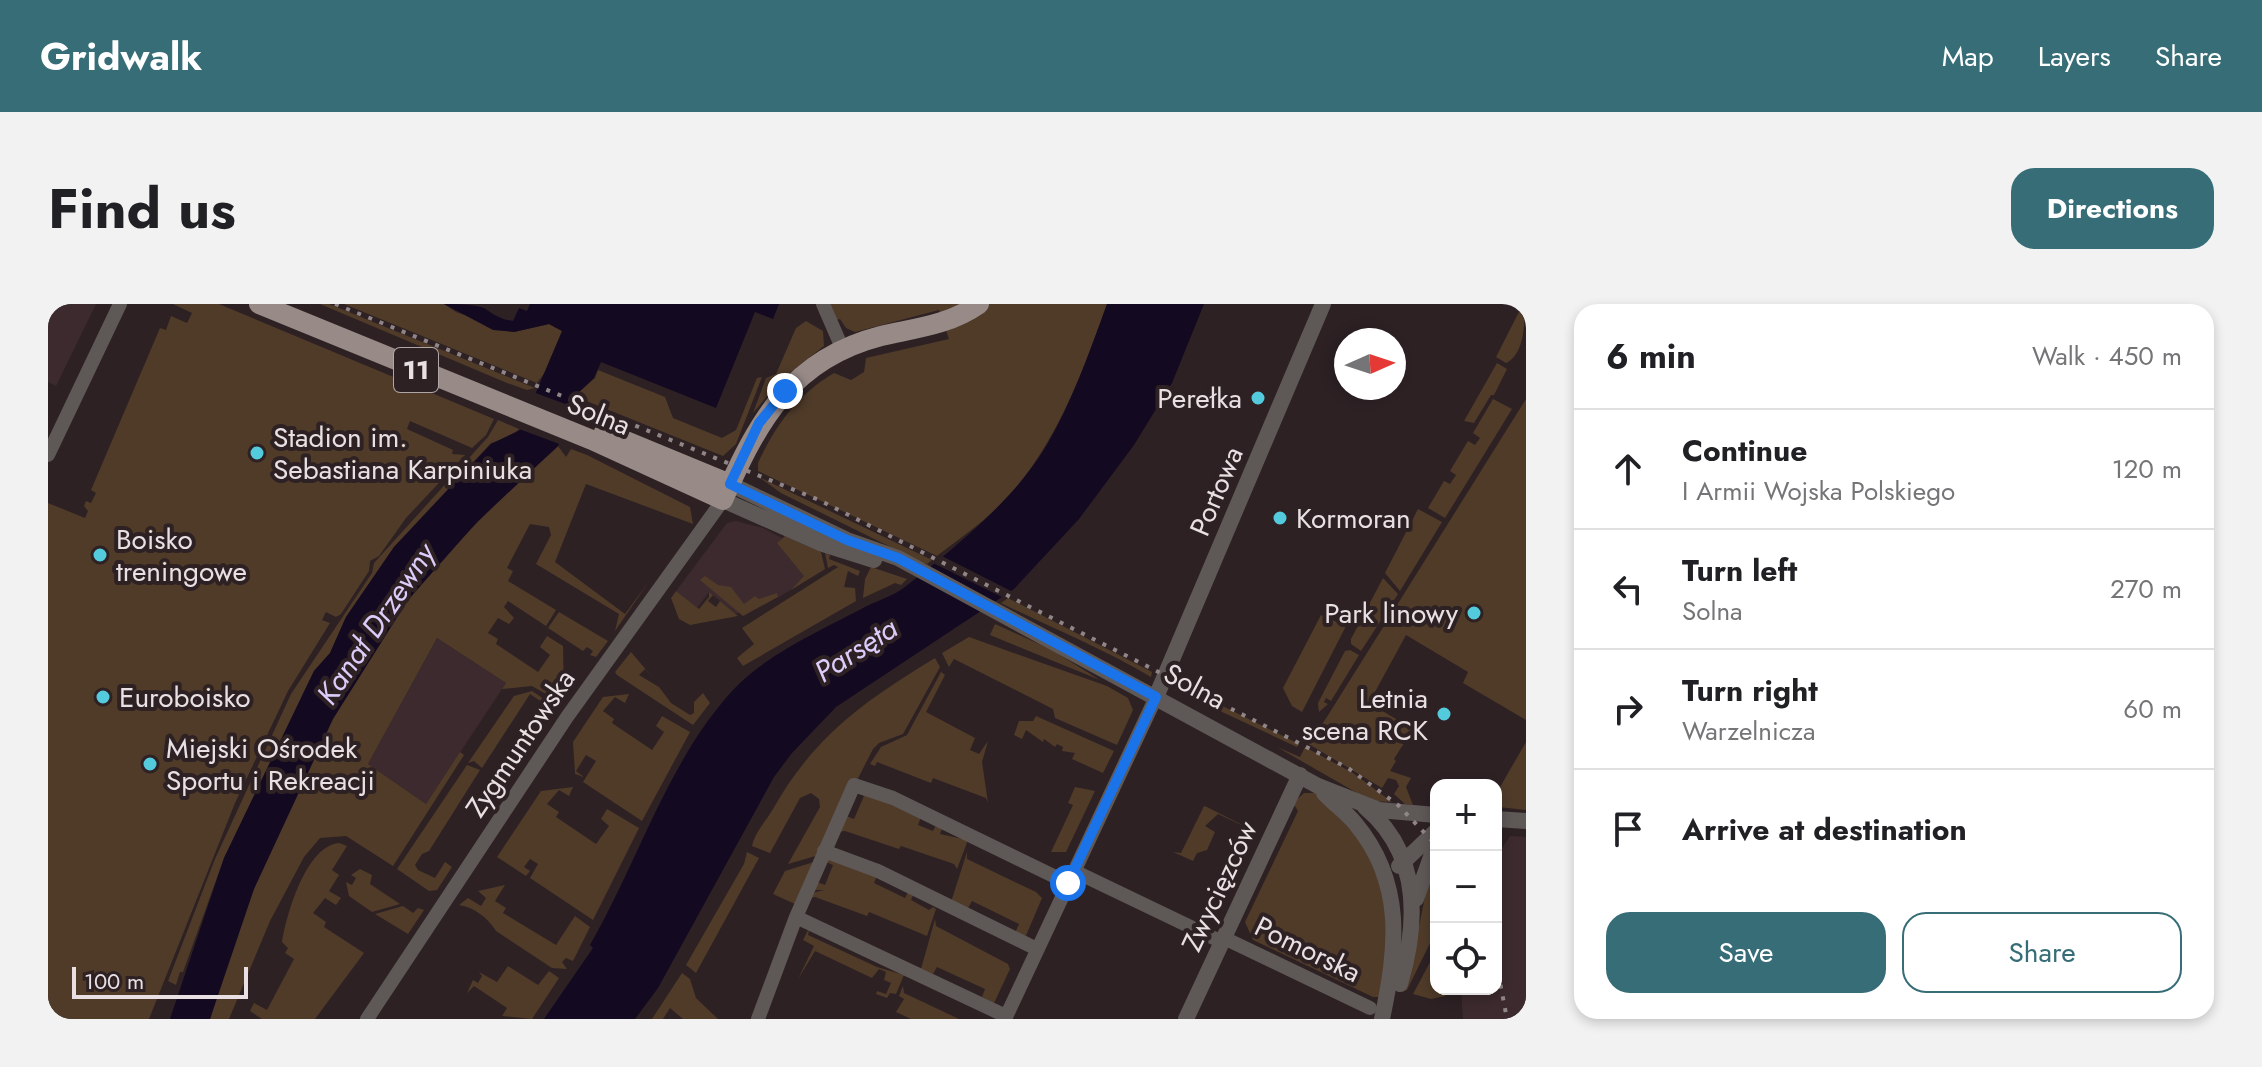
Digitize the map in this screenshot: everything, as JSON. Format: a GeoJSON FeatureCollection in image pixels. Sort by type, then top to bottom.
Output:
{"type":"FeatureCollection","features":[{"type":"Feature","properties":{"kind":"main road","name":"Solna"},"geometry":{"type":"LineString","coordinates":[[259,304],[570,425],[726,492]]}},
{"type":"Feature","properties":{"kind":"main road","name":"Solna"},"geometry":{"type":"LineString","coordinates":[[295,304],[526,408]]}},
{"type":"Feature","properties":{"kind":"main road"},"geometry":{"type":"LineString","coordinates":[[726,492],[756,430],[772,406],[806,372],[843,350],[943,322],[979,304]]}},
{"type":"Feature","properties":{"kind":"street"},"geometry":{"type":"LineString","coordinates":[[48,455],[120,304]]}},
{"type":"Feature","properties":{"kind":"street"},"geometry":{"type":"LineString","coordinates":[[823,304],[843,350]]}},
{"type":"Feature","properties":{"kind":"street","name":"Portowa"},"geometry":{"type":"LineString","coordinates":[[1156,697],[1323,304]]}},
{"type":"Feature","properties":{"kind":"street","name":"Solna"},"geometry":{"type":"LineString","coordinates":[[726,492],[898,558],[1318,786],[1379,810],[1430,814]]}},
{"type":"Feature","properties":{"kind":"street","name":"Zygmuntowska"},"geometry":{"type":"LineString","coordinates":[[367,1019],[567,717],[726,492]]}},
{"type":"Feature","properties":{"kind":"street"},"geometry":{"type":"LineString","coordinates":[[796,917],[1004,1016],[1156,697]]}},
{"type":"Feature","properties":{"kind":"street","name":"Zwycięzców"},"geometry":{"type":"LineString","coordinates":[[1186,1019],[1300,775]]}},
{"type":"Feature","properties":{"kind":"street","name":"Pomorska"},"geometry":{"type":"LineString","coordinates":[[824,851],[852,787],[858,785],[1223,940],[1380,1015]]}},
{"type":"Feature","properties":{"kind":"street","name":"Solna"},"geometry":{"type":"LineString","coordinates":[[1318,786],[1353,820],[1375,851],[1389,884],[1396,920]]}},
{"type":"Feature","properties":{"kind":"street","name":"Solna"},"geometry":{"type":"LineString","coordinates":[[1361,804],[1386,829],[1404,860]]}},
{"type":"Feature","properties":{"kind":"street"},"geometry":{"type":"LineString","coordinates":[[1502,819],[1526,821]]}},
{"type":"Feature","properties":{"kind":"street"},"geometry":{"type":"LineString","coordinates":[[1380,1015],[1393,970],[1396,873],[1404,860],[1430,836]]}},
{"type":"Feature","properties":{"kind":"street"},"geometry":{"type":"LineString","coordinates":[[758,1019],[824,851],[878,871],[1037,949]]}},
{"type":"Feature","properties":{"kind":"street"},"geometry":{"type":"LineString","coordinates":[[1380,1015],[1407,957],[1419,885],[1433,851]]}},
{"type":"Feature","properties":{"kind":"street"},"geometry":{"type":"LineString","coordinates":[[1404,860],[1413,912]]}},
{"type":"Feature","properties":{"kind":"shaded area"},"geometry":{"type":"Polygon","coordinates":[[[48,304],[96,304],[56,386],[48,382],[48,304]]]}},
{"type":"Feature","properties":{"kind":"shaded area"},"geometry":{"type":"Polygon","coordinates":[[[173,304],[219,304],[494,419],[486,435],[472,448],[410,421],[407,429],[453,450],[452,454],[465,455],[406,518],[379,556],[370,561],[369,571],[341,614],[336,617],[326,612],[322,620],[330,623],[288,691],[235,803],[149,1019],[48,1019],[48,503],[85,518],[88,511],[84,506],[86,501],[91,503],[96,493],[91,490],[160,328],[166,330],[171,316],[187,323],[192,313],[173,304]]]}},
{"type":"Feature","properties":{"kind":"shaded area"},"geometry":{"type":"Polygon","coordinates":[[[320,304],[329,304],[535,388],[527,390],[507,383],[320,304]]]}},
{"type":"Feature","properties":{"kind":"shaded area"},"geometry":{"type":"Polygon","coordinates":[[[344,304],[444,304],[456,312],[514,332],[549,324],[562,331],[551,364],[537,383],[344,304]]]}},
{"type":"Feature","properties":{"kind":"shaded area"},"geometry":{"type":"Polygon","coordinates":[[[830,304],[1107,304],[1067,405],[1041,453],[1000,505],[937,556],[758,471],[758,463],[780,424],[821,381],[834,373],[851,380],[864,372],[866,358],[949,339],[939,310],[855,332],[846,328],[840,319],[837,320],[830,304]]]}},
{"type":"Feature","properties":{"kind":"shaded area"},"geometry":{"type":"Polygon","coordinates":[[[1523,304],[1521,345],[1506,363],[1496,357],[1523,304]]]}},
{"type":"Feature","properties":{"kind":"shaded area"},"geometry":{"type":"Polygon","coordinates":[[[806,321],[823,331],[824,346],[782,379],[753,413],[766,378],[776,374],[796,328],[806,321]]]}},
{"type":"Feature","properties":{"kind":"shaded area"},"geometry":{"type":"Polygon","coordinates":[[[1497,363],[1507,369],[1494,395],[1491,395],[1474,423],[1464,421],[1497,363]]]}},
{"type":"Feature","properties":{"kind":"shaded area"},"geometry":{"type":"Polygon","coordinates":[[[598,370],[665,397],[673,418],[722,438],[736,430],[757,378],[762,377],[736,444],[723,456],[579,398],[578,393],[595,378],[598,370]]]}},
{"type":"Feature","properties":{"kind":"shaded area"},"geometry":{"type":"Polygon","coordinates":[[[1493,399],[1512,409],[1445,518],[1428,508],[1444,481],[1450,484],[1456,475],[1450,471],[1468,441],[1475,445],[1480,438],[1473,433],[1493,399]]]}},
{"type":"Feature","properties":{"kind":"shaded area"},"geometry":{"type":"Polygon","coordinates":[[[1526,399],[1526,720],[1463,683],[1468,672],[1406,635],[1369,703],[1413,729],[1390,771],[1411,778],[1406,787],[1413,805],[1405,804],[1394,794],[1399,786],[1396,780],[1388,778],[1382,788],[1307,743],[1325,720],[1526,399]]]}},
{"type":"Feature","properties":{"kind":"shaded area"},"geometry":{"type":"Polygon","coordinates":[[[498,420],[519,429],[512,436],[491,443],[394,547],[346,617],[330,653],[314,671],[224,858],[183,972],[180,972],[176,985],[168,981],[215,859],[291,694],[372,573],[374,563],[488,437],[498,420]]]}},
{"type":"Feature","properties":{"kind":"shaded area"},"geometry":{"type":"Polygon","coordinates":[[[558,446],[566,457],[571,449],[587,455],[690,507],[693,524],[586,484],[555,562],[625,614],[650,580],[615,631],[619,614],[536,564],[551,535],[549,527],[530,524],[507,568],[513,571],[508,581],[556,610],[546,626],[508,601],[504,607],[514,618],[509,624],[498,618],[488,633],[498,639],[496,644],[538,672],[550,655],[540,647],[547,636],[563,646],[564,698],[561,703],[532,686],[502,689],[506,683],[437,638],[368,764],[426,804],[460,752],[464,755],[393,866],[346,836],[320,838],[304,857],[270,921],[229,1019],[210,1019],[246,909],[268,854],[317,745],[346,693],[376,644],[423,581],[526,474],[558,446]]]}},
{"type":"Feature","properties":{"kind":"shaded area"},"geometry":{"type":"Polygon","coordinates":[[[759,477],[932,560],[927,564],[921,562],[781,493],[759,477]]]}},
{"type":"Feature","properties":{"kind":"shaded area"},"geometry":{"type":"Polygon","coordinates":[[[1418,509],[1442,522],[1400,591],[1385,573],[1418,509]]]}},
{"type":"Feature","properties":{"kind":"shaded area"},"geometry":{"type":"Polygon","coordinates":[[[736,521],[763,528],[799,547],[824,570],[777,598],[774,595],[736,614],[709,592],[697,608],[676,591],[727,523],[736,521]]]}},
{"type":"Feature","properties":{"kind":"shaded area"},"geometry":{"type":"Polygon","coordinates":[[[785,536],[821,552],[825,569],[791,590],[804,576],[777,543],[785,536]]]}},
{"type":"Feature","properties":{"kind":"shaded area"},"geometry":{"type":"Polygon","coordinates":[[[825,553],[830,555],[829,559],[860,571],[858,576],[848,571],[844,587],[855,588],[856,601],[743,666],[737,658],[754,644],[742,628],[838,567],[828,568],[825,553]]]}},
{"type":"Feature","properties":{"kind":"shaded area"},"geometry":{"type":"Polygon","coordinates":[[[871,567],[907,579],[901,585],[895,583],[863,598],[865,579],[871,567]]]}},
{"type":"Feature","properties":{"kind":"shaded area"},"geometry":{"type":"Polygon","coordinates":[[[705,576],[718,585],[731,587],[744,604],[755,596],[759,599],[777,593],[778,597],[743,616],[700,580],[705,576]]]}},
{"type":"Feature","properties":{"kind":"shaded area"},"geometry":{"type":"Polygon","coordinates":[[[1383,578],[1398,594],[1361,651],[1351,644],[1351,639],[1383,578]]]}},
{"type":"Feature","properties":{"kind":"shaded area"},"geometry":{"type":"Polygon","coordinates":[[[676,591],[699,609],[709,597],[709,592],[713,595],[708,601],[716,607],[720,601],[738,616],[690,625],[679,619],[671,598],[676,591]]]}},
{"type":"Feature","properties":{"kind":"shaded area"},"geometry":{"type":"Polygon","coordinates":[[[1008,598],[1152,672],[1151,677],[1001,603],[1008,598]]]}},
{"type":"Feature","properties":{"kind":"shaded area"},"geometry":{"type":"Polygon","coordinates":[[[559,612],[608,641],[596,657],[590,655],[593,651],[587,647],[583,651],[548,628],[559,612]]]}},
{"type":"Feature","properties":{"kind":"shaded area"},"geometry":{"type":"Polygon","coordinates":[[[1321,615],[1346,626],[1302,712],[1292,706],[1283,688],[1321,615]]]}},
{"type":"Feature","properties":{"kind":"shaded area"},"geometry":{"type":"Polygon","coordinates":[[[995,624],[1052,650],[1100,680],[990,635],[995,624]]]}},
{"type":"Feature","properties":{"kind":"shaded area"},"geometry":{"type":"Polygon","coordinates":[[[969,637],[1107,686],[1128,698],[1133,710],[1117,745],[1055,718],[1053,709],[954,659],[949,667],[942,653],[969,637]]]}},
{"type":"Feature","properties":{"kind":"shaded area"},"geometry":{"type":"Polygon","coordinates":[[[437,638],[506,683],[426,804],[368,764],[437,638]]]}},
{"type":"Feature","properties":{"kind":"shaded area"},"geometry":{"type":"Polygon","coordinates":[[[1345,651],[1359,655],[1331,701],[1326,698],[1324,702],[1328,704],[1319,712],[1318,703],[1345,651]]]}},
{"type":"Feature","properties":{"kind":"shaded area"},"geometry":{"type":"Polygon","coordinates":[[[631,652],[654,679],[645,669],[639,675],[659,687],[671,703],[690,715],[694,713],[694,702],[703,693],[710,703],[693,725],[617,675],[615,672],[631,652]]]}},
{"type":"Feature","properties":{"kind":"shaded area"},"geometry":{"type":"Polygon","coordinates":[[[935,658],[940,667],[903,734],[879,743],[873,749],[819,855],[788,864],[820,807],[819,799],[811,793],[800,798],[770,853],[752,846],[758,831],[789,783],[824,740],[864,705],[935,658]]]}},
{"type":"Feature","properties":{"kind":"shaded area"},"geometry":{"type":"Polygon","coordinates":[[[941,672],[945,675],[926,712],[975,738],[970,750],[979,754],[988,741],[982,762],[988,803],[986,798],[933,778],[931,783],[877,762],[875,766],[870,764],[881,747],[907,735],[941,672]]]}},
{"type":"Feature","properties":{"kind":"shaded area"},"geometry":{"type":"Polygon","coordinates":[[[1176,683],[1299,744],[1297,747],[1175,690],[1176,683]]]}},
{"type":"Feature","properties":{"kind":"shaded area"},"geometry":{"type":"Polygon","coordinates":[[[532,691],[556,707],[549,719],[543,714],[548,706],[530,694],[482,768],[474,761],[468,763],[514,696],[532,691]]]}},
{"type":"Feature","properties":{"kind":"shaded area"},"geometry":{"type":"Polygon","coordinates":[[[629,694],[625,703],[615,697],[603,711],[614,719],[612,723],[652,750],[664,732],[656,726],[662,716],[690,732],[642,821],[583,782],[596,761],[586,755],[576,771],[584,777],[575,774],[573,742],[603,697],[629,694]]]}},
{"type":"Feature","properties":{"kind":"shaded area"},"geometry":{"type":"Polygon","coordinates":[[[1036,716],[1114,751],[1103,773],[1072,759],[1075,753],[1062,751],[1063,747],[1057,744],[1055,747],[1044,739],[1043,742],[1026,730],[1022,739],[1014,735],[1019,721],[1033,721],[1036,716]]]}},
{"type":"Feature","properties":{"kind":"shaded area"},"geometry":{"type":"Polygon","coordinates":[[[1526,742],[1526,810],[1502,807],[1502,784],[1526,742]]]}},
{"type":"Feature","properties":{"kind":"shaded area"},"geometry":{"type":"Polygon","coordinates":[[[1277,747],[1300,757],[1305,747],[1353,773],[1392,802],[1371,801],[1277,747]]]}},
{"type":"Feature","properties":{"kind":"shaded area"},"geometry":{"type":"Polygon","coordinates":[[[467,765],[480,770],[429,851],[422,854],[415,865],[418,870],[435,878],[445,862],[452,867],[437,890],[429,891],[397,869],[467,765]]]}},
{"type":"Feature","properties":{"kind":"shaded area"},"geometry":{"type":"Polygon","coordinates":[[[573,787],[569,796],[559,790],[547,804],[559,812],[556,817],[596,844],[609,826],[601,819],[607,809],[639,828],[593,920],[530,878],[538,864],[530,859],[524,867],[530,871],[526,876],[497,857],[541,791],[573,787]]]}},
{"type":"Feature","properties":{"kind":"shaded area"},"geometry":{"type":"Polygon","coordinates":[[[1075,787],[1095,791],[1066,852],[1051,852],[1073,805],[1068,803],[1075,787]]]}},
{"type":"Feature","properties":{"kind":"shaded area"},"geometry":{"type":"Polygon","coordinates":[[[857,790],[921,817],[918,825],[933,831],[937,823],[943,826],[940,834],[968,840],[957,869],[954,864],[901,846],[899,849],[845,831],[839,832],[846,816],[854,819],[864,796],[857,790]]]}},
{"type":"Feature","properties":{"kind":"shaded area"},"geometry":{"type":"Polygon","coordinates":[[[1304,793],[1316,793],[1354,827],[1390,902],[1381,997],[1373,997],[1253,940],[1245,922],[1298,811],[1293,803],[1304,793]]]}},
{"type":"Feature","properties":{"kind":"shaded area"},"geometry":{"type":"Polygon","coordinates":[[[1204,806],[1254,831],[1218,814],[1205,826],[1215,832],[1207,850],[1197,853],[1193,861],[1173,852],[1181,853],[1204,806]]]}},
{"type":"Feature","properties":{"kind":"shaded area"},"geometry":{"type":"Polygon","coordinates":[[[1510,836],[1526,837],[1526,1019],[1463,1019],[1461,995],[1502,995],[1502,848],[1510,836]]]}},
{"type":"Feature","properties":{"kind":"shaded area"},"geometry":{"type":"Polygon","coordinates":[[[339,843],[347,846],[332,870],[339,875],[329,891],[341,898],[336,905],[325,898],[313,913],[326,922],[324,927],[364,953],[315,1019],[262,1019],[250,1011],[254,1003],[267,1010],[294,959],[285,953],[288,948],[282,942],[300,883],[317,856],[327,847],[339,843]]]}},
{"type":"Feature","properties":{"kind":"shaded area"},"geometry":{"type":"Polygon","coordinates":[[[747,852],[759,858],[696,973],[686,965],[744,864],[747,852]]]}},
{"type":"Feature","properties":{"kind":"shaded area"},"geometry":{"type":"Polygon","coordinates":[[[967,852],[967,859],[1036,892],[1042,898],[1025,938],[1015,933],[1019,924],[972,901],[967,910],[951,902],[967,852]]]}},
{"type":"Feature","properties":{"kind":"shaded area"},"geometry":{"type":"Polygon","coordinates":[[[827,859],[877,876],[874,883],[905,898],[909,890],[914,893],[911,900],[929,910],[933,907],[936,909],[927,936],[869,912],[867,916],[815,897],[810,898],[812,893],[824,890],[813,890],[817,882],[825,885],[833,865],[826,862],[827,859]]]}},
{"type":"Feature","properties":{"kind":"shaded area"},"geometry":{"type":"Polygon","coordinates":[[[817,861],[797,905],[773,894],[785,871],[817,861]]]}},
{"type":"Feature","properties":{"kind":"shaded area"},"geometry":{"type":"Polygon","coordinates":[[[360,869],[372,875],[370,884],[400,904],[372,912],[349,896],[346,882],[352,885],[356,878],[351,875],[360,869]]]}},
{"type":"Feature","properties":{"kind":"shaded area"},"geometry":{"type":"Polygon","coordinates":[[[1430,877],[1430,943],[1407,990],[1402,992],[1412,957],[1430,877]]]}},
{"type":"Feature","properties":{"kind":"shaded area"},"geometry":{"type":"Polygon","coordinates":[[[505,885],[495,901],[506,908],[503,913],[556,945],[575,916],[590,927],[573,961],[566,958],[562,962],[567,969],[552,968],[496,931],[480,914],[459,905],[468,898],[481,906],[486,898],[478,891],[505,885]]]}},
{"type":"Feature","properties":{"kind":"shaded area"},"geometry":{"type":"Polygon","coordinates":[[[403,906],[413,913],[418,908],[424,910],[408,934],[375,914],[403,906]]]}},
{"type":"Feature","properties":{"kind":"shaded area"},"geometry":{"type":"Polygon","coordinates":[[[935,919],[936,926],[1008,964],[1010,969],[994,1003],[982,997],[985,989],[937,967],[933,974],[921,969],[935,919]]]}},
{"type":"Feature","properties":{"kind":"shaded area"},"geometry":{"type":"Polygon","coordinates":[[[810,926],[808,935],[877,967],[904,975],[896,994],[890,993],[887,998],[876,994],[877,991],[886,994],[891,983],[884,980],[886,972],[879,969],[872,978],[815,951],[798,979],[814,946],[803,940],[810,926]]]}},
{"type":"Feature","properties":{"kind":"shaded area"},"geometry":{"type":"Polygon","coordinates":[[[1430,962],[1430,995],[1445,996],[1431,999],[1413,994],[1430,962]]]}},
{"type":"Feature","properties":{"kind":"shaded area"},"geometry":{"type":"Polygon","coordinates":[[[508,966],[538,985],[549,971],[559,978],[532,1019],[502,1016],[507,1008],[474,986],[467,993],[473,980],[478,983],[482,976],[479,972],[497,982],[508,966]]]}},
{"type":"Feature","properties":{"kind":"shaded area"},"geometry":{"type":"Polygon","coordinates":[[[682,973],[690,979],[696,998],[718,1019],[683,1019],[670,1008],[663,1019],[652,1019],[682,973]]]}},
{"type":"Feature","properties":{"kind":"shaded area"},"geometry":{"type":"Polygon","coordinates":[[[903,986],[904,993],[959,1019],[911,1019],[896,1012],[904,999],[899,996],[903,986]]]}},
{"type":"Feature","properties":{"kind":"water","name":"Kanał Drzewny"},"geometry":{"type":"Polygon","coordinates":[[[444,304],[484,308],[513,321],[519,308],[527,311],[530,304],[779,304],[773,319],[755,312],[716,408],[601,362],[594,378],[578,393],[558,446],[477,522],[408,600],[333,719],[254,889],[210,1019],[170,1019],[224,858],[314,671],[330,653],[346,617],[394,547],[491,444],[520,430],[562,331],[549,324],[514,332],[493,330],[444,304]]]}},
{"type":"Feature","properties":{"kind":"water","name":"Parsęta"},"geometry":{"type":"Polygon","coordinates":[[[1107,304],[1204,304],[1172,383],[1134,445],[1079,519],[1014,589],[836,707],[792,753],[774,777],[658,988],[635,1019],[544,1019],[593,948],[590,945],[672,779],[711,717],[734,689],[763,664],[815,633],[901,590],[962,541],[999,506],[1032,468],[1055,431],[1107,304]]]}},
{"type":"Feature","properties":{"kind":"pier"},"geometry":{"type":"Polygon","coordinates":[[[533,392],[576,408],[562,445],[519,429],[533,392]]]}},
{"type":"Feature","properties":{"kind":"pier"},"geometry":{"type":"Polygon","coordinates":[[[940,555],[1013,592],[1004,598],[931,562],[940,555]]]}},
{"type":"Feature","properties":{"kind":"railway"},"geometry":{"type":"LineString","coordinates":[[335,304],[819,500],[1348,768],[1398,805],[1430,839]]}},
{"type":"Feature","properties":{"kind":"railway"},"geometry":{"type":"LineString","coordinates":[[1502,993],[1507,1019]]}},
{"type":"Feature","properties":{"kind":"place","name":"Perełka"},"geometry":{"type":"Point","coordinates":[1258,398]}},
{"type":"Feature","properties":{"kind":"place","name":"Stadion im. Sebastiana Karpiniuka"},"geometry":{"type":"Point","coordinates":[257,453]}},
{"type":"Feature","properties":{"kind":"place","name":"Kormoran"},"geometry":{"type":"Point","coordinates":[1280,518]}},
{"type":"Feature","properties":{"kind":"place","name":"Boisko treningowe"},"geometry":{"type":"Point","coordinates":[100,555]}},
{"type":"Feature","properties":{"kind":"place","name":"Park linowy"},"geometry":{"type":"Point","coordinates":[1474,613]}},
{"type":"Feature","properties":{"kind":"place","name":"Euroboisko"},"geometry":{"type":"Point","coordinates":[103,697]}},
{"type":"Feature","properties":{"kind":"place","name":"Letnia scena RCK"},"geometry":{"type":"Point","coordinates":[1444,714]}},
{"type":"Feature","properties":{"kind":"place","name":"Miejski Ośrodek Sportu i Rekreacji"},"geometry":{"type":"Point","coordinates":[150,764]}},
{"type":"Feature","properties":{"kind":"route"},"geometry":{"type":"LineString","coordinates":[[785,391],[759,423],[730,484],[847,540],[898,558],[1156,697],[1068,883]]}}]}
